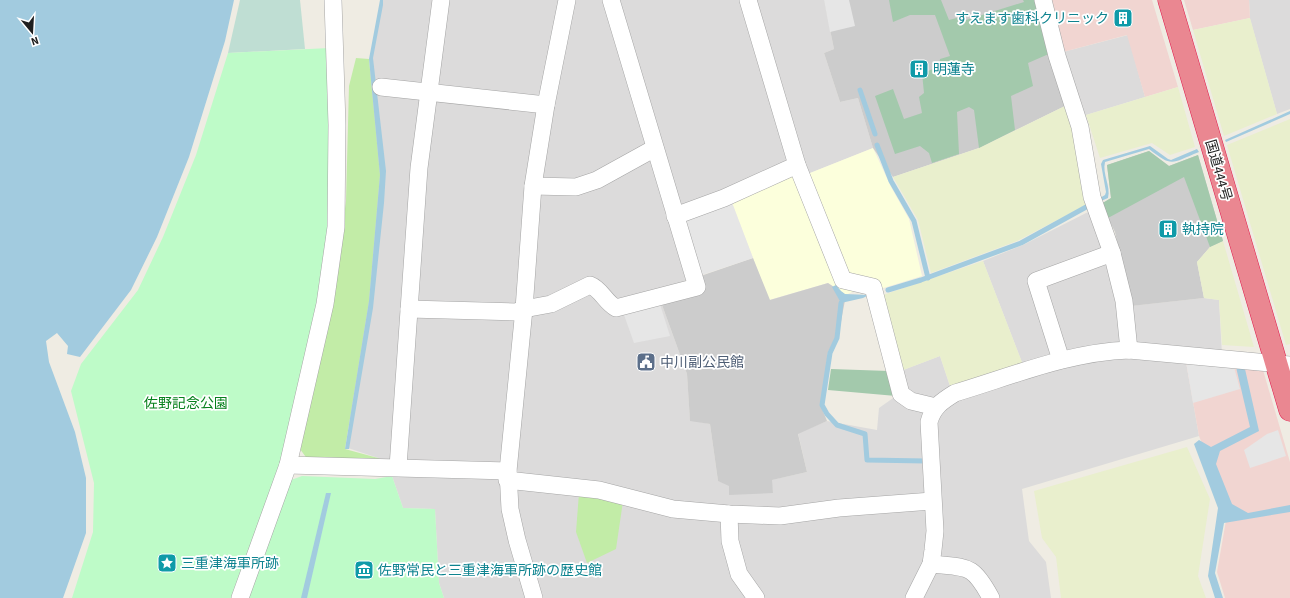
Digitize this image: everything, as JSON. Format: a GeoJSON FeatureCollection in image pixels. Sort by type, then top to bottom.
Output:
{"type":"FeatureCollection","features":[{"type":"Feature","properties":{"kind":"highway","name":"国道444号"},"geometry":{"type":"LineString","coordinates":[[1169,0],[1283,365],[1290,410]]}},
{"type":"Feature","properties":{"kind":"street"},"geometry":{"type":"LineString","coordinates":[[240,598],[288,465],[326,304],[336,227],[337,125],[333,0]]}},
{"type":"Feature","properties":{"kind":"street"},"geometry":{"type":"LineString","coordinates":[[398,467],[419,168],[441,0]]}},
{"type":"Feature","properties":{"kind":"street"},"geometry":{"type":"LineString","coordinates":[[534,598],[517,540],[510,509],[507,476],[524,309],[533,186],[546,105],[567,0]]}},
{"type":"Feature","properties":{"kind":"street"},"geometry":{"type":"LineString","coordinates":[[409,309],[516,312],[551,304],[590,285],[596,287],[609,305],[616,308],[697,287],[611,0]]}},
{"type":"Feature","properties":{"kind":"street"},"geometry":{"type":"LineString","coordinates":[[748,0],[798,165],[843,280],[873,287],[901,394],[911,401],[936,407]]}},
{"type":"Feature","properties":{"kind":"street"},"geometry":{"type":"LineString","coordinates":[[1043,0],[1057,56],[1080,127],[1092,196],[1112,253],[1124,301],[1129,350]]}},
{"type":"Feature","properties":{"kind":"street"},"geometry":{"type":"LineString","coordinates":[[381,87],[546,105]]}},
{"type":"Feature","properties":{"kind":"street"},"geometry":{"type":"LineString","coordinates":[[533,186],[576,187],[598,180],[655,148]]}},
{"type":"Feature","properties":{"kind":"street"},"geometry":{"type":"LineString","coordinates":[[675,216],[724,198],[798,165]]}},
{"type":"Feature","properties":{"kind":"street"},"geometry":{"type":"LineString","coordinates":[[1061,360],[1036,282],[1112,253]]}},
{"type":"Feature","properties":{"kind":"street"},"geometry":{"type":"LineString","coordinates":[[914,598],[931,564],[935,531],[932,501],[929,422],[932,411],[955,393],[1061,360],[1105,351],[1129,350],[1283,365]]}},
{"type":"Feature","properties":{"kind":"street"},"geometry":{"type":"LineString","coordinates":[[288,465],[370,469],[398,467],[507,476],[599,490],[673,509],[729,514],[780,516],[839,508],[932,501]]}},
{"type":"Feature","properties":{"kind":"street"},"geometry":{"type":"LineString","coordinates":[[729,514],[730,541],[739,574],[756,598]]}},
{"type":"Feature","properties":{"kind":"street"},"geometry":{"type":"LineString","coordinates":[[931,564],[968,568],[980,577],[991,598]]}},
{"type":"Feature","properties":{"kind":"shaded area"},"geometry":{"type":"Polygon","coordinates":[[[0,0],[234,0],[225,41],[189,157],[157,237],[131,290],[80,357],[67,354],[68,346],[57,333],[46,341],[49,362],[75,432],[86,478],[86,533],[63,598],[0,598],[0,0]]]}},
{"type":"Feature","properties":{"kind":"shaded area"},"geometry":{"type":"Polygon","coordinates":[[[240,0],[300,0],[305,49],[228,53],[240,0]]]}},
{"type":"Feature","properties":{"kind":"shaded area"},"geometry":{"type":"Polygon","coordinates":[[[380,0],[383,0],[383,5],[373,58],[386,171],[384,203],[373,308],[349,449],[345,449],[369,301],[380,175],[369,59],[380,0]]]}},
{"type":"Feature","properties":{"kind":"shaded area"},"geometry":{"type":"Polygon","coordinates":[[[382,0],[561,0],[504,466],[529,598],[444,598],[439,583],[435,509],[403,508],[392,476],[378,458],[348,448],[371,58],[382,0]]]}},
{"type":"Feature","properties":{"kind":"shaded area"},"geometry":{"type":"Polygon","coordinates":[[[573,0],[605,0],[687,280],[657,291],[687,374],[690,420],[710,424],[718,481],[773,493],[771,480],[807,472],[798,433],[827,421],[877,430],[879,408],[896,396],[898,372],[940,356],[951,389],[936,402],[927,496],[778,512],[679,507],[514,475],[535,190],[573,0]]]}},
{"type":"Feature","properties":{"kind":"shaded area"},"geometry":{"type":"Polygon","coordinates":[[[618,0],[824,0],[834,49],[824,53],[840,102],[858,98],[873,148],[805,175],[681,218],[618,0]]]}},
{"type":"Feature","properties":{"kind":"shaded area"},"geometry":{"type":"Polygon","coordinates":[[[824,0],[1039,0],[1067,105],[979,148],[893,177],[873,148],[858,98],[840,102],[824,53],[834,49],[824,0]]]}},
{"type":"Feature","properties":{"kind":"shaded area"},"geometry":{"type":"Polygon","coordinates":[[[824,0],[849,0],[855,26],[830,32],[824,0]]]}},
{"type":"Feature","properties":{"kind":"shaded area"},"geometry":{"type":"Polygon","coordinates":[[[889,0],[941,0],[949,20],[964,16],[966,20],[1024,2],[1023,0],[1039,0],[1051,53],[1028,63],[1033,86],[1011,96],[1015,130],[979,148],[974,110],[969,107],[957,112],[959,154],[932,163],[929,153],[920,146],[895,154],[875,96],[893,89],[904,119],[922,113],[919,97],[924,93],[922,73],[939,67],[940,59],[950,56],[935,15],[910,15],[893,22],[889,0]]]}},
{"type":"Feature","properties":{"kind":"shaded area"},"geometry":{"type":"Polygon","coordinates":[[[1050,0],[1152,0],[1178,87],[1145,97],[1127,35],[1063,52],[1050,0]]]}},
{"type":"Feature","properties":{"kind":"shaded area"},"geometry":{"type":"Polygon","coordinates":[[[1184,0],[1249,0],[1250,18],[1193,30],[1184,0]]]}},
{"type":"Feature","properties":{"kind":"shaded area"},"geometry":{"type":"Polygon","coordinates":[[[1249,0],[1290,0],[1290,109],[1277,114],[1250,19],[1249,0]]]}},
{"type":"Feature","properties":{"kind":"shaded area"},"geometry":{"type":"Polygon","coordinates":[[[1250,18],[1277,114],[1224,136],[1193,30],[1250,18]]]}},
{"type":"Feature","properties":{"kind":"shaded area"},"geometry":{"type":"Polygon","coordinates":[[[1128,35],[1145,97],[1086,115],[1067,105],[1063,52],[1128,35]]]}},
{"type":"Feature","properties":{"kind":"shaded area"},"geometry":{"type":"Polygon","coordinates":[[[1178,87],[1195,147],[1170,155],[1152,143],[1100,158],[1086,115],[1178,87]]]}},
{"type":"Feature","properties":{"kind":"shaded area"},"geometry":{"type":"Polygon","coordinates":[[[1067,105],[1077,145],[1086,205],[1017,241],[931,273],[918,220],[893,177],[979,148],[1067,105]]]}},
{"type":"Feature","properties":{"kind":"shaded area"},"geometry":{"type":"Polygon","coordinates":[[[1290,111],[1290,114],[1226,142],[1225,140],[1290,111]]]}},
{"type":"Feature","properties":{"kind":"shaded area"},"geometry":{"type":"Polygon","coordinates":[[[1290,119],[1290,344],[1286,345],[1227,145],[1290,119]]]}},
{"type":"Feature","properties":{"kind":"shaded area"},"geometry":{"type":"Polygon","coordinates":[[[1150,146],[1171,160],[1197,149],[1199,152],[1172,162],[1163,159],[1149,149],[1105,162],[1104,166],[1109,194],[1108,198],[1101,201],[1100,198],[1105,195],[1106,192],[1101,164],[1103,160],[1150,146]]]}},
{"type":"Feature","properties":{"kind":"shaded area"},"geometry":{"type":"Polygon","coordinates":[[[873,148],[891,187],[909,219],[922,276],[877,290],[856,290],[846,295],[828,283],[769,300],[731,200],[791,174],[805,175],[873,148]]]}},
{"type":"Feature","properties":{"kind":"shaded area"},"geometry":{"type":"Polygon","coordinates":[[[1149,151],[1169,166],[1198,155],[1223,241],[1210,247],[1197,262],[1204,298],[1131,306],[1115,232],[1101,204],[1111,198],[1107,165],[1149,151]]]}},
{"type":"Feature","properties":{"kind":"shaded area"},"geometry":{"type":"Polygon","coordinates":[[[1149,151],[1169,166],[1198,155],[1223,241],[1210,247],[1184,177],[1108,218],[1101,204],[1111,198],[1107,165],[1149,151]]]}},
{"type":"Feature","properties":{"kind":"shaded area"},"geometry":{"type":"Polygon","coordinates":[[[731,200],[753,258],[699,276],[681,218],[731,200]]]}},
{"type":"Feature","properties":{"kind":"shaded area"},"geometry":{"type":"Polygon","coordinates":[[[1092,210],[1130,306],[1204,298],[1219,300],[1222,355],[1123,345],[1023,365],[983,261],[1023,245],[1092,210]]]}},
{"type":"Feature","properties":{"kind":"shaded area"},"geometry":{"type":"Polygon","coordinates":[[[1223,241],[1254,347],[1222,345],[1219,300],[1204,298],[1197,262],[1210,247],[1223,241]]]}},
{"type":"Feature","properties":{"kind":"shaded area"},"geometry":{"type":"Polygon","coordinates":[[[753,258],[770,300],[828,283],[846,295],[839,332],[828,352],[821,406],[827,421],[798,434],[807,472],[772,480],[773,493],[729,495],[729,486],[718,481],[710,424],[690,421],[687,374],[657,291],[753,258]]]}},
{"type":"Feature","properties":{"kind":"shaded area"},"geometry":{"type":"Polygon","coordinates":[[[983,261],[1023,365],[951,389],[940,356],[898,372],[880,296],[983,261]]]}},
{"type":"Feature","properties":{"kind":"shaded area"},"geometry":{"type":"Polygon","coordinates":[[[836,285],[845,294],[869,295],[863,298],[841,303],[832,287],[836,285]]]}},
{"type":"Feature","properties":{"kind":"shaded area"},"geometry":{"type":"Polygon","coordinates":[[[659,301],[670,336],[634,343],[623,312],[659,301]]]}},
{"type":"Feature","properties":{"kind":"shaded area"},"geometry":{"type":"Polygon","coordinates":[[[1127,356],[1186,362],[1199,436],[1022,489],[1029,541],[1046,562],[1051,598],[541,598],[517,519],[514,485],[579,493],[675,515],[937,506],[934,414],[953,400],[1080,360],[1127,356]]]}},
{"type":"Feature","properties":{"kind":"shaded area"},"geometry":{"type":"Polygon","coordinates":[[[1186,362],[1263,370],[1290,462],[1290,598],[1225,598],[1217,572],[1228,509],[1199,436],[1186,362]]]}},
{"type":"Feature","properties":{"kind":"shaded area"},"geometry":{"type":"Polygon","coordinates":[[[1186,362],[1234,367],[1240,389],[1193,403],[1186,362]]]}},
{"type":"Feature","properties":{"kind":"shaded area"},"geometry":{"type":"Polygon","coordinates":[[[1236,367],[1245,369],[1259,431],[1220,451],[1216,464],[1232,504],[1248,513],[1290,505],[1290,512],[1224,523],[1215,573],[1223,598],[1215,598],[1208,576],[1218,508],[1194,444],[1199,440],[1211,447],[1250,427],[1236,367]]]}},
{"type":"Feature","properties":{"kind":"shaded area"},"geometry":{"type":"Polygon","coordinates":[[[831,369],[889,371],[896,396],[828,390],[831,369]]]}},
{"type":"Feature","properties":{"kind":"shaded area"},"geometry":{"type":"Polygon","coordinates":[[[1278,430],[1286,456],[1250,468],[1244,450],[1267,434],[1278,430]]]}},
{"type":"Feature","properties":{"kind":"shaded area"},"geometry":{"type":"Polygon","coordinates":[[[1187,447],[1210,499],[1198,576],[1206,598],[1061,598],[1056,557],[1042,538],[1034,491],[1187,447]]]}},
{"type":"Feature","properties":{"kind":"shaded area"},"geometry":{"type":"Polygon","coordinates":[[[326,493],[331,493],[307,598],[301,598],[326,493]]]}},
{"type":"Feature","properties":{"kind":"green space","name":"佐野記念公園"},"geometry":{"type":"Polygon","coordinates":[[[329,48],[329,226],[320,303],[283,464],[234,598],[72,598],[93,532],[94,483],[71,391],[81,364],[138,290],[163,237],[196,155],[228,53],[329,48]]]}},
{"type":"Feature","properties":{"kind":"green space"},"geometry":{"type":"Polygon","coordinates":[[[356,58],[369,59],[380,175],[369,301],[345,449],[378,458],[386,463],[308,460],[300,449],[333,304],[346,201],[349,86],[356,58]]]}},
{"type":"Feature","properties":{"kind":"green space"},"geometry":{"type":"Polygon","coordinates":[[[302,476],[375,479],[392,476],[403,508],[435,509],[439,583],[444,598],[248,598],[291,480],[302,476]]]}},
{"type":"Feature","properties":{"kind":"green space"},"geometry":{"type":"Polygon","coordinates":[[[579,493],[623,501],[616,549],[587,563],[576,532],[579,493]]]}},
{"type":"Feature","properties":{"kind":"waterway"},"geometry":{"type":"LineString","coordinates":[[860,90],[875,134]]}},
{"type":"Feature","properties":{"kind":"waterway"},"geometry":{"type":"LineString","coordinates":[[877,145],[891,181],[914,221],[928,278]]}},
{"type":"Feature","properties":{"kind":"waterway"},"geometry":{"type":"LineString","coordinates":[[888,290],[921,280],[1021,243],[1088,206]]}},
{"type":"Feature","properties":{"kind":"waterway"},"geometry":{"type":"LineString","coordinates":[[841,303],[837,338],[830,353],[822,405],[827,414],[837,425],[865,434],[867,460],[926,461]]}},
{"type":"Feature","properties":{"kind":"place","name":"すえます歯科クリニック"},"geometry":{"type":"Point","coordinates":[1123,18]}},
{"type":"Feature","properties":{"kind":"place","name":"明蓮寺"},"geometry":{"type":"Point","coordinates":[919,69]}},
{"type":"Feature","properties":{"kind":"place","name":"執持院"},"geometry":{"type":"Point","coordinates":[1168,229]}},
{"type":"Feature","properties":{"kind":"place","name":"中川副公民館"},"geometry":{"type":"Point","coordinates":[646,362]}},
{"type":"Feature","properties":{"kind":"place","name":"三重津海軍所跡"},"geometry":{"type":"Point","coordinates":[167,563]}},
{"type":"Feature","properties":{"kind":"place","name":"佐野常民と三重津海軍所跡の歴史館"},"geometry":{"type":"Point","coordinates":[364,570]}}]}
